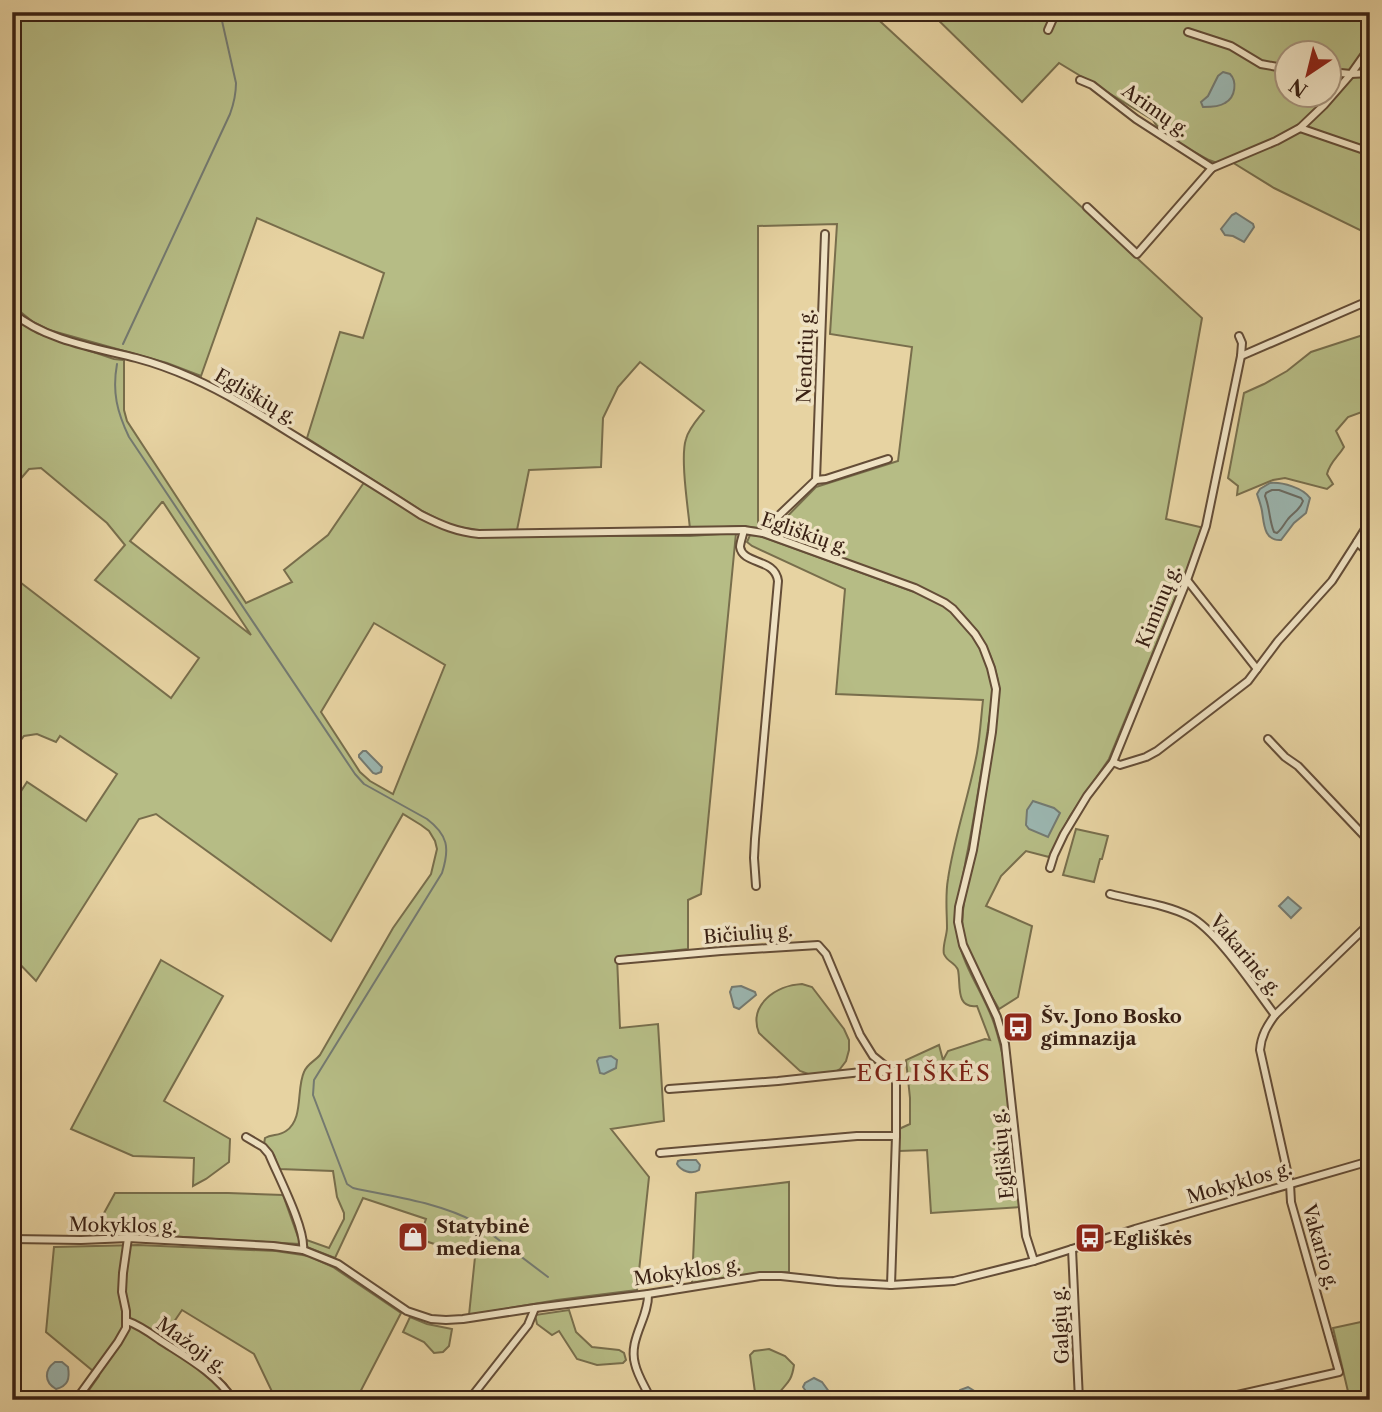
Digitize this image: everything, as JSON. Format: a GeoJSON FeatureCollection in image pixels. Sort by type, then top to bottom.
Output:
{"type":"FeatureCollection","features":[{"type":"Feature","properties":{"kind":"street"},"geometry":{"type":"LineString","coordinates":[[1048,30],[1056,12]]}},
{"type":"Feature","properties":{"kind":"street"},"geometry":{"type":"LineString","coordinates":[[1188,32],[1231,46],[1261,64],[1274,66]]}},
{"type":"Feature","properties":{"kind":"street"},"geometry":{"type":"LineString","coordinates":[[1087,207],[1137,254],[1212,168],[1300,128],[1351,74],[1370,47]]}},
{"type":"Feature","properties":{"kind":"street"},"geometry":{"type":"LineString","coordinates":[[1344,73],[1370,72]]}},
{"type":"Feature","properties":{"kind":"street","name":"Arimų g."},"geometry":{"type":"LineString","coordinates":[[1080,80],[1092,85],[1136,118],[1212,168]]}},
{"type":"Feature","properties":{"kind":"street"},"geometry":{"type":"LineString","coordinates":[[1300,128],[1370,152]]}},
{"type":"Feature","properties":{"kind":"street","name":"Nendrių g."},"geometry":{"type":"LineString","coordinates":[[816,480],[825,234]]}},
{"type":"Feature","properties":{"kind":"street"},"geometry":{"type":"LineString","coordinates":[[1241,356],[1361,304],[1370,304]]}},
{"type":"Feature","properties":{"kind":"street","name":"Egliškių g."},"geometry":{"type":"LineString","coordinates":[[12,312],[41,330],[83,345],[160,365],[194,379],[246,406],[421,515],[463,533],[744,530],[763,533],[915,589],[953,609],[984,647],[996,689],[992,733],[958,922],[963,946],[997,1017],[1005,1044],[1026,1236],[1034,1261]]}},
{"type":"Feature","properties":{"kind":"street","name":"Kiminų g."},"geometry":{"type":"LineString","coordinates":[[1050,867],[1064,834],[1087,796],[1113,762],[1206,526],[1241,356],[1242,343],[1239,336]]}},
{"type":"Feature","properties":{"kind":"street"},"geometry":{"type":"LineString","coordinates":[[763,533],[816,480],[888,459]]}},
{"type":"Feature","properties":{"kind":"street"},"geometry":{"type":"LineString","coordinates":[[1113,762],[1127,764],[1157,751],[1248,681],[1278,641],[1332,581],[1370,521]]}},
{"type":"Feature","properties":{"kind":"street"},"geometry":{"type":"LineString","coordinates":[[744,530],[741,551],[774,569],[778,581],[755,839],[756,886]]}},
{"type":"Feature","properties":{"kind":"street"},"geometry":{"type":"LineString","coordinates":[[1357,542],[1370,554]]}},
{"type":"Feature","properties":{"kind":"street"},"geometry":{"type":"LineString","coordinates":[[1186,580],[1257,669]]}},
{"type":"Feature","properties":{"kind":"street"},"geometry":{"type":"LineString","coordinates":[[1268,739],[1298,766],[1370,842]]}},
{"type":"Feature","properties":{"kind":"street","name":"Vakarinė g."},"geometry":{"type":"LineString","coordinates":[[1110,894],[1193,918],[1225,950],[1275,1015]]}},
{"type":"Feature","properties":{"kind":"street","name":"Vakario g."},"geometry":{"type":"LineString","coordinates":[[1215,1400],[1339,1373],[1291,1202],[1290,1184],[1260,1050],[1264,1032],[1275,1015],[1370,923]]}},
{"type":"Feature","properties":{"kind":"street","name":"Bičiulių g."},"geometry":{"type":"LineString","coordinates":[[619,960],[818,945],[826,954],[860,1035],[873,1056],[893,1070]]}},
{"type":"Feature","properties":{"kind":"street"},"geometry":{"type":"LineString","coordinates":[[669,1089],[893,1070],[896,1136],[891,1285]]}},
{"type":"Feature","properties":{"kind":"street"},"geometry":{"type":"LineString","coordinates":[[660,1153],[856,1136],[896,1136]]}},
{"type":"Feature","properties":{"kind":"street"},"geometry":{"type":"LineString","coordinates":[[246,1137],[269,1154],[294,1211],[303,1240],[303,1250]]}},
{"type":"Feature","properties":{"kind":"street","name":"Mokyklos g."},"geometry":{"type":"LineString","coordinates":[[12,1239],[128,1238],[303,1250],[338,1264],[407,1311],[431,1319],[446,1320],[648,1294],[760,1276],[891,1285],[954,1281],[1034,1261],[1370,1161]]}},
{"type":"Feature","properties":{"kind":"street"},"geometry":{"type":"LineString","coordinates":[[76,1400],[126,1328],[122,1292],[128,1238]]}},
{"type":"Feature","properties":{"kind":"street","name":"Galgių g."},"geometry":{"type":"LineString","coordinates":[[1072,1250],[1079,1400]]}},
{"type":"Feature","properties":{"kind":"street"},"geometry":{"type":"LineString","coordinates":[[648,1294],[648,1304],[633,1355],[637,1372],[651,1400]]}},
{"type":"Feature","properties":{"kind":"street"},"geometry":{"type":"LineString","coordinates":[[469,1400],[528,1325],[535,1308]]}},
{"type":"Feature","properties":{"kind":"street","name":"Mažoji g."},"geometry":{"type":"LineString","coordinates":[[127,1321],[141,1327],[206,1371],[223,1386],[233,1400]]}},
{"type":"Feature","properties":{"kind":"green space"},"geometry":{"type":"Polygon","coordinates":[[[12,12],[870,12],[1202,318],[1166,519],[1204,528],[1109,759],[1070,816],[1049,857],[1026,851],[1001,876],[986,906],[1032,926],[1018,997],[999,1009],[973,962],[963,931],[963,909],[981,822],[999,691],[994,666],[984,642],[960,611],[936,595],[771,533],[816,487],[898,461],[912,347],[830,334],[837,224],[758,226],[758,528],[741,526],[690,529],[684,447],[689,431],[704,411],[640,362],[618,387],[603,418],[601,467],[529,470],[517,530],[475,530],[449,525],[422,511],[307,438],[340,332],[363,338],[384,273],[257,218],[201,376],[167,363],[49,330],[33,322],[12,305],[12,12]]]}},
{"type":"Feature","properties":{"kind":"green space"},"geometry":{"type":"Polygon","coordinates":[[[930,12],[1370,12],[1370,235],[1274,188],[1227,159],[1217,163],[1186,148],[1170,138],[1153,120],[1059,63],[1022,102],[930,12]]]}},
{"type":"Feature","properties":{"kind":"green space"},"geometry":{"type":"Polygon","coordinates":[[[12,316],[37,333],[124,360],[124,410],[127,421],[246,603],[292,582],[284,570],[328,535],[365,481],[428,521],[469,536],[690,536],[736,533],[701,894],[688,900],[688,949],[617,957],[620,1028],[658,1024],[664,1121],[611,1129],[649,1177],[637,1290],[469,1315],[475,1257],[419,1239],[426,1219],[363,1198],[335,1258],[299,1244],[135,1234],[92,1235],[115,1193],[283,1195],[298,1237],[329,1248],[344,1219],[333,1171],[279,1169],[274,1155],[264,1144],[265,1138],[283,1133],[292,1126],[305,1069],[320,1055],[393,928],[431,874],[437,849],[429,831],[403,814],[331,941],[156,814],[139,819],[36,981],[12,956],[12,805],[27,782],[86,821],[117,774],[60,736],[56,742],[37,734],[24,736],[17,745],[12,741],[12,576],[171,698],[199,658],[95,580],[125,545],[107,523],[41,468],[29,469],[12,489],[12,316]],[[163,502],[130,541],[251,635],[163,502]],[[374,623],[321,712],[360,772],[393,794],[445,665],[374,623]]]}},
{"type":"Feature","properties":{"kind":"green space"},"geometry":{"type":"Polygon","coordinates":[[[1370,334],[1370,409],[1348,417],[1336,431],[1344,447],[1327,474],[1333,484],[1327,489],[1285,478],[1273,480],[1237,495],[1238,486],[1228,478],[1244,393],[1287,371],[1311,352],[1370,334]]]}},
{"type":"Feature","properties":{"kind":"green space"},"geometry":{"type":"Polygon","coordinates":[[[750,535],[760,536],[936,602],[964,624],[984,657],[993,694],[958,899],[956,929],[964,959],[994,1024],[1005,1065],[1020,1207],[931,1213],[927,1150],[899,1151],[899,1129],[910,1124],[906,1060],[939,1045],[943,1060],[948,1051],[985,1039],[990,1040],[977,1006],[965,1004],[962,1000],[958,970],[945,957],[944,951],[948,879],[977,753],[983,700],[836,694],[845,589],[752,546],[747,542],[750,535]]]}},
{"type":"Feature","properties":{"kind":"green space"},"geometry":{"type":"Polygon","coordinates":[[[1076,829],[1108,836],[1094,882],[1063,875],[1076,829]]]}},
{"type":"Feature","properties":{"kind":"green space"},"geometry":{"type":"Polygon","coordinates":[[[161,960],[223,996],[164,1101],[230,1139],[229,1162],[193,1186],[194,1158],[133,1156],[71,1129],[161,960]]]}},
{"type":"Feature","properties":{"kind":"green space"},"geometry":{"type":"Polygon","coordinates":[[[802,984],[812,987],[844,1029],[849,1040],[846,1061],[833,1073],[811,1075],[800,1071],[759,1033],[757,1014],[767,998],[783,988],[802,984]]]}},
{"type":"Feature","properties":{"kind":"green space"},"geometry":{"type":"Polygon","coordinates":[[[789,1182],[789,1272],[692,1283],[696,1193],[789,1182]]]}},
{"type":"Feature","properties":{"kind":"green space"},"geometry":{"type":"Polygon","coordinates":[[[138,1245],[276,1251],[309,1256],[333,1267],[401,1313],[356,1400],[276,1400],[254,1354],[182,1310],[163,1338],[226,1384],[235,1400],[82,1400],[99,1376],[46,1332],[54,1247],[138,1245]]]}},
{"type":"Feature","properties":{"kind":"green space"},"geometry":{"type":"Polygon","coordinates":[[[569,1310],[576,1332],[592,1347],[619,1350],[624,1353],[626,1360],[623,1363],[597,1365],[577,1359],[559,1331],[552,1335],[537,1324],[535,1315],[569,1310]]]}},
{"type":"Feature","properties":{"kind":"green space"},"geometry":{"type":"Polygon","coordinates":[[[410,1317],[452,1329],[449,1346],[443,1352],[434,1353],[424,1342],[403,1332],[410,1317]]]}},
{"type":"Feature","properties":{"kind":"green space"},"geometry":{"type":"Polygon","coordinates":[[[1370,1320],[1370,1400],[1350,1400],[1333,1328],[1370,1320]]]}},
{"type":"Feature","properties":{"kind":"green space"},"geometry":{"type":"Polygon","coordinates":[[[769,1349],[785,1356],[794,1365],[793,1372],[774,1400],[756,1400],[750,1355],[754,1351],[769,1349]]]}},
{"type":"Feature","properties":{"kind":"water"},"geometry":{"type":"Polygon","coordinates":[[[1223,72],[1230,74],[1234,81],[1231,97],[1220,105],[1203,107],[1201,102],[1223,72]]]}},
{"type":"Feature","properties":{"kind":"water"},"geometry":{"type":"Polygon","coordinates":[[[1236,213],[1254,227],[1244,242],[1225,235],[1221,229],[1236,213]]]}},
{"type":"Feature","properties":{"kind":"water"},"geometry":{"type":"Polygon","coordinates":[[[1270,483],[1292,486],[1310,498],[1306,513],[1281,540],[1275,540],[1268,535],[1257,494],[1270,483]]]}},
{"type":"Feature","properties":{"kind":"water"},"geometry":{"type":"Polygon","coordinates":[[[363,751],[382,767],[381,772],[373,773],[359,757],[363,751]]]}},
{"type":"Feature","properties":{"kind":"water"},"geometry":{"type":"Polygon","coordinates":[[[1033,801],[1054,808],[1060,813],[1048,837],[1026,825],[1027,810],[1033,801]]]}},
{"type":"Feature","properties":{"kind":"water"},"geometry":{"type":"Polygon","coordinates":[[[1288,897],[1301,908],[1291,918],[1279,906],[1288,897]]]}},
{"type":"Feature","properties":{"kind":"water"},"geometry":{"type":"Polygon","coordinates":[[[741,986],[756,995],[739,1009],[734,1007],[730,992],[732,987],[741,986]]]}},
{"type":"Feature","properties":{"kind":"water"},"geometry":{"type":"Polygon","coordinates":[[[611,1056],[617,1060],[616,1068],[604,1074],[600,1073],[597,1061],[599,1058],[611,1056]]]}},
{"type":"Feature","properties":{"kind":"water"},"geometry":{"type":"Polygon","coordinates":[[[681,1160],[696,1160],[700,1165],[699,1170],[684,1170],[677,1164],[681,1160]]]}},
{"type":"Feature","properties":{"kind":"water"},"geometry":{"type":"Polygon","coordinates":[[[55,1362],[62,1362],[69,1371],[66,1384],[56,1389],[49,1383],[47,1376],[55,1362]]]}},
{"type":"Feature","properties":{"kind":"water"},"geometry":{"type":"Polygon","coordinates":[[[814,1378],[822,1382],[835,1400],[812,1400],[803,1387],[814,1378]]]}},
{"type":"Feature","properties":{"kind":"water"},"geometry":{"type":"Polygon","coordinates":[[[968,1387],[982,1400],[958,1400],[956,1398],[960,1390],[968,1387]]]}},
{"type":"Feature","properties":{"kind":"waterway"},"geometry":{"type":"LineString","coordinates":[[123,344],[233,106],[236,83],[220,12]]}},
{"type":"Feature","properties":{"kind":"waterway"},"geometry":{"type":"LineString","coordinates":[[117,364],[117,402],[129,437],[355,774],[364,784],[427,819],[439,831],[445,843],[446,856],[442,873],[314,1080],[313,1095],[347,1184],[353,1188],[415,1201],[461,1215],[475,1222],[548,1277]]}},
{"type":"Feature","properties":{"kind":"place","name":"Šv. Jono Bosko gimnazija"},"geometry":{"type":"Point","coordinates":[1018,1027]}},
{"type":"Feature","properties":{"kind":"place","name":"Statybinė mediena"},"geometry":{"type":"Point","coordinates":[413,1237]}},
{"type":"Feature","properties":{"kind":"place","name":"Egliškės"},"geometry":{"type":"Point","coordinates":[1090,1238]}},
{"type":"Feature","properties":{"kind":"district","name":"EGLIŠKĖS"},"geometry":{"type":"Point","coordinates":[924,1073]}}]}
